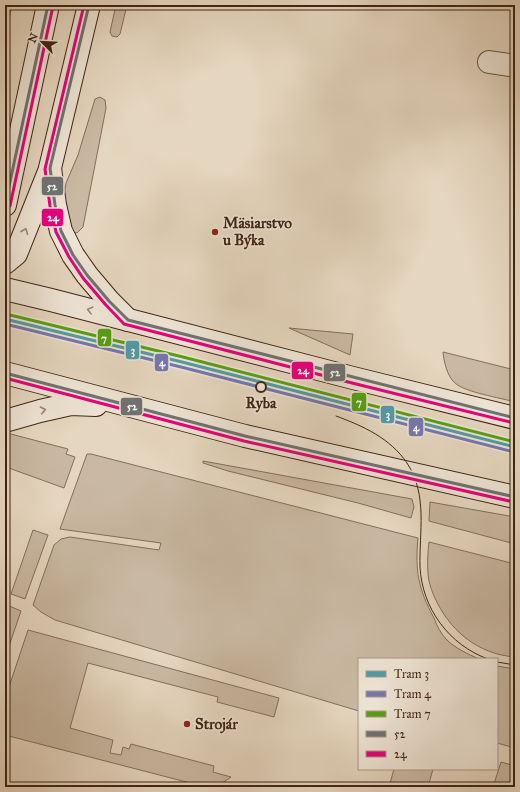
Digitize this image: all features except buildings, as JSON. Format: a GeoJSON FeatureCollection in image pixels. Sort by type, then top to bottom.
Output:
{"type":"FeatureCollection","features":[{"type":"Feature","properties":{"kind":"street"},"geometry":{"type":"LineString","coordinates":[[5,205],[48,5]]}},
{"type":"Feature","properties":{"kind":"street"},"geometry":{"type":"LineString","coordinates":[[5,263],[16,254],[50,168],[89,5]]}},
{"type":"Feature","properties":{"kind":"street"},"geometry":{"type":"LineString","coordinates":[[489,62],[515,66]]}},
{"type":"Feature","properties":{"kind":"street"},"geometry":{"type":"LineString","coordinates":[[5,160],[24,118]]}},
{"type":"Feature","properties":{"kind":"street"},"geometry":{"type":"LineString","coordinates":[[50,168],[55,205],[61,231],[72,255],[109,301],[128,320]]}},
{"type":"Feature","properties":{"kind":"street"},"geometry":{"type":"LineString","coordinates":[[5,289],[515,418]]}},
{"type":"Feature","properties":{"kind":"street"},"geometry":{"type":"LineString","coordinates":[[14,376],[268,441],[515,497]]}},
{"type":"Feature","properties":{"kind":"street"},"geometry":{"type":"LineString","coordinates":[[5,421],[71,404],[130,406]]}},
{"type":"Feature","properties":{"kind":"shaded area"},"geometry":{"type":"Polygon","coordinates":[[[9,5],[12,5],[5,38],[5,22],[9,5]]]}},
{"type":"Feature","properties":{"kind":"shaded area"},"geometry":{"type":"Polygon","coordinates":[[[116,5],[127,5],[120,34],[117,37],[112,36],[110,32],[116,5]]]}},
{"type":"Feature","properties":{"kind":"shaded area"},"geometry":{"type":"Polygon","coordinates":[[[100,97],[105,100],[106,108],[83,227],[77,233],[72,232],[63,203],[66,183],[78,155],[95,99],[100,97]]]}},
{"type":"Feature","properties":{"kind":"shaded area"},"geometry":{"type":"Polygon","coordinates":[[[289,328],[353,334],[350,355],[289,328]]]}},
{"type":"Feature","properties":{"kind":"shaded area"},"geometry":{"type":"Polygon","coordinates":[[[443,352],[515,370],[515,402],[474,392],[455,383],[448,373],[443,352]]]}},
{"type":"Feature","properties":{"kind":"shaded area"},"geometry":{"type":"Polygon","coordinates":[[[7,433],[68,449],[66,454],[75,457],[64,488],[6,467],[5,471],[5,434],[7,433]]]}},
{"type":"Feature","properties":{"kind":"shaded area"},"geometry":{"type":"Polygon","coordinates":[[[87,454],[91,454],[418,538],[417,560],[421,588],[438,627],[450,643],[477,658],[358,658],[358,711],[55,620],[41,612],[33,605],[54,545],[61,539],[70,537],[159,550],[161,543],[60,529],[87,454]]]}},
{"type":"Feature","properties":{"kind":"shaded area"},"geometry":{"type":"Polygon","coordinates":[[[203,461],[412,499],[414,507],[411,518],[358,503],[228,471],[203,463],[203,461]]]}},
{"type":"Feature","properties":{"kind":"shaded area"},"geometry":{"type":"Polygon","coordinates":[[[430,502],[515,517],[515,544],[429,521],[430,502]]]}},
{"type":"Feature","properties":{"kind":"shaded area"},"geometry":{"type":"Polygon","coordinates":[[[33,530],[48,535],[25,599],[11,594],[33,530]]]}},
{"type":"Feature","properties":{"kind":"shaded area"},"geometry":{"type":"Polygon","coordinates":[[[429,542],[515,564],[515,657],[488,651],[477,645],[466,638],[448,619],[434,596],[429,581],[429,542]]]}},
{"type":"Feature","properties":{"kind":"shaded area"},"geometry":{"type":"Polygon","coordinates":[[[7,605],[21,611],[5,658],[5,611],[7,605]]]}},
{"type":"Feature","properties":{"kind":"shaded area"},"geometry":{"type":"Polygon","coordinates":[[[28,630],[279,698],[274,717],[217,702],[218,697],[88,663],[70,728],[113,740],[110,753],[121,755],[123,747],[129,749],[131,744],[214,766],[213,772],[231,777],[216,785],[198,785],[5,735],[5,699],[28,630]]]}},
{"type":"Feature","properties":{"kind":"shaded area"},"geometry":{"type":"Polygon","coordinates":[[[498,666],[515,669],[515,748],[498,743],[498,666]]]}},
{"type":"Feature","properties":{"kind":"shaded area"},"geometry":{"type":"Polygon","coordinates":[[[501,762],[515,766],[515,787],[493,787],[501,762]]]}},
{"type":"Feature","properties":{"kind":"shaded area"},"geometry":{"type":"Polygon","coordinates":[[[394,770],[433,770],[428,787],[389,787],[394,770]]]}},
{"type":"Feature","properties":{"kind":"tram line","name":"7"},"geometry":{"type":"LineString","coordinates":[[6,314],[183,357],[515,442]]}},
{"type":"Feature","properties":{"kind":"tram line","name":"3"},"geometry":{"type":"LineString","coordinates":[[5,319],[182,362],[515,447]]}},
{"type":"Feature","properties":{"kind":"tram line","name":"4"},"geometry":{"type":"LineString","coordinates":[[5,324],[181,367],[514,452]]}},
{"type":"Feature","properties":{"kind":"tram line"},"geometry":{"type":"LineString","coordinates":[[336,416],[375,434],[393,447],[407,463],[414,475],[420,501],[420,567],[426,597],[440,623],[450,635],[474,653],[486,658]]}},
{"type":"Feature","properties":{"kind":"tram line"},"geometry":{"type":"LineString","coordinates":[[498,662],[515,665]]}},
{"type":"Feature","properties":{"kind":"transit line","name":"52"},"geometry":{"type":"LineString","coordinates":[[5,205],[48,5]]}},
{"type":"Feature","properties":{"kind":"transit line","name":"24"},"geometry":{"type":"LineString","coordinates":[[84,5],[45,169],[50,206],[56,232],[69,257],[83,278],[124,324],[514,423]]}},
{"type":"Feature","properties":{"kind":"transit line","name":"52"},"geometry":{"type":"LineString","coordinates":[[89,5],[50,168],[55,205],[61,231],[73,255],[87,275],[109,301],[128,320],[515,418]]}},
{"type":"Feature","properties":{"kind":"transit line","name":"24"},"geometry":{"type":"LineString","coordinates":[[10,206],[53,6]]}},
{"type":"Feature","properties":{"kind":"transit line","name":"52"},"geometry":{"type":"LineString","coordinates":[[5,373],[245,436],[515,497]]}},
{"type":"Feature","properties":{"kind":"transit line","name":"24"},"geometry":{"type":"LineString","coordinates":[[5,378],[244,441],[514,502]]}},
{"type":"Feature","properties":{"kind":"place","name":"Mäsiarstvo u Býka"},"geometry":{"type":"Point","coordinates":[215,232]}},
{"type":"Feature","properties":{"kind":"place","name":"Ryba"},"geometry":{"type":"Point","coordinates":[261,387]}},
{"type":"Feature","properties":{"kind":"place","name":"Strojár"},"geometry":{"type":"Point","coordinates":[187,724]}}]}
